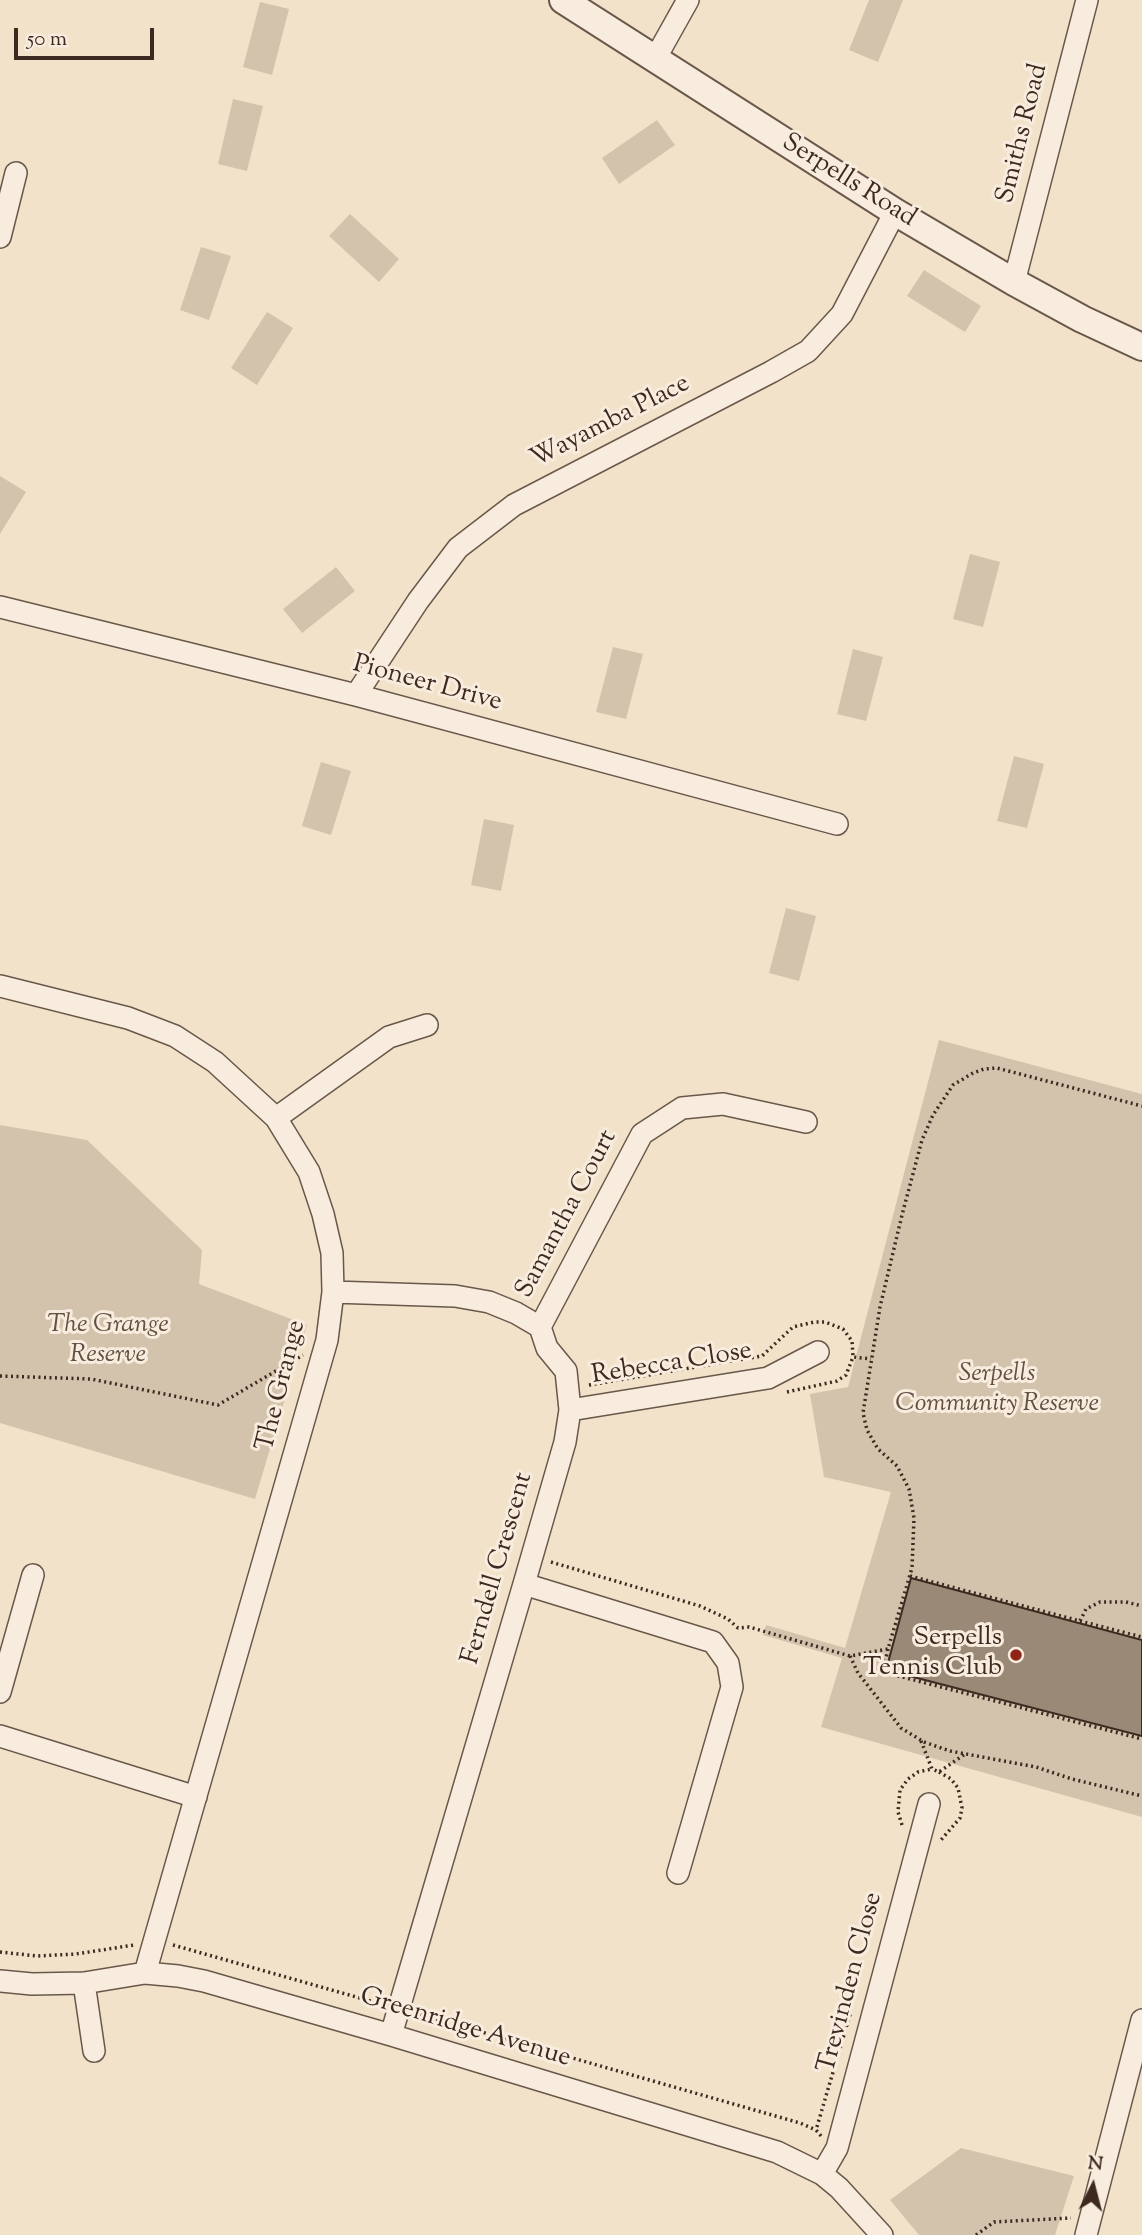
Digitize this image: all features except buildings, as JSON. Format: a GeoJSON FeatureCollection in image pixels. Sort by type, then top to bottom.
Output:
{"type":"FeatureCollection","features":[{"type":"Feature","properties":{"kind":"street","name":"Serpells Road"},"geometry":{"type":"LineString","coordinates":[[563,0],[895,212],[1014,282],[1082,319],[1142,347]]}},
{"type":"Feature","properties":{"kind":"street"},"geometry":{"type":"LineString","coordinates":[[655,58],[688,0]]}},
{"type":"Feature","properties":{"kind":"street","name":"Smiths Road"},"geometry":{"type":"LineString","coordinates":[[1014,282],[1087,0]]}},
{"type":"Feature","properties":{"kind":"street"},"geometry":{"type":"LineString","coordinates":[[0,237],[16,173]]}},
{"type":"Feature","properties":{"kind":"street","name":"Wayamba Place"},"geometry":{"type":"LineString","coordinates":[[356,695],[418,601],[458,548],[513,505],[808,351],[842,314],[895,212]]}},
{"type":"Feature","properties":{"kind":"street","name":"Pioneer Drive"},"geometry":{"type":"LineString","coordinates":[[0,607],[356,695],[837,824]]}},
{"type":"Feature","properties":{"kind":"street","name":"The Grange"},"geometry":{"type":"LineString","coordinates":[[0,986],[128,1018],[175,1036],[215,1062],[276,1118],[309,1172],[332,1253],[333,1292],[327,1340],[145,1973]]}},
{"type":"Feature","properties":{"kind":"street"},"geometry":{"type":"LineString","coordinates":[[276,1118],[389,1037],[427,1026]]}},
{"type":"Feature","properties":{"kind":"street","name":"Samantha Court"},"geometry":{"type":"LineString","coordinates":[[540,1327],[642,1134],[682,1108],[723,1104],[806,1122]]}},
{"type":"Feature","properties":{"kind":"street"},"geometry":{"type":"LineString","coordinates":[[333,1292],[467,1298],[489,1302],[540,1327]]}},
{"type":"Feature","properties":{"kind":"street","name":"Ferndell Crescent"},"geometry":{"type":"LineString","coordinates":[[391,2035],[565,1442],[570,1410],[566,1371],[547,1348],[540,1327]]}},
{"type":"Feature","properties":{"kind":"street","name":"Rebecca Close"},"geometry":{"type":"LineString","coordinates":[[570,1410],[768,1378],[818,1352]]}},
{"type":"Feature","properties":{"kind":"street"},"geometry":{"type":"LineString","coordinates":[[0,1692],[33,1575]]}},
{"type":"Feature","properties":{"kind":"street"},"geometry":{"type":"LineString","coordinates":[[524,1584],[713,1642],[728,1663],[732,1687],[678,1873]]}},
{"type":"Feature","properties":{"kind":"street"},"geometry":{"type":"LineString","coordinates":[[0,1736],[196,1797]]}},
{"type":"Feature","properties":{"kind":"street","name":"Trevinden Close"},"geometry":{"type":"LineString","coordinates":[[822,2174],[837,2148],[929,1804]]}},
{"type":"Feature","properties":{"kind":"street","name":"Greenridge Avenue"},"geometry":{"type":"LineString","coordinates":[[0,1981],[32,1984],[84,1983],[145,1973],[204,1981],[777,2152],[822,2174],[839,2188],[882,2235]]}},
{"type":"Feature","properties":{"kind":"street"},"geometry":{"type":"LineString","coordinates":[[84,1983],[94,2051]]}},
{"type":"Feature","properties":{"kind":"street"},"geometry":{"type":"LineString","coordinates":[[1088,2226],[1142,2020]]}},
{"type":"Feature","properties":{"kind":"path"},"geometry":{"type":"LineString","coordinates":[[1142,1106],[997,1068],[973,1073],[953,1085],[933,1115],[922,1140],[880,1307],[863,1413],[867,1430],[878,1449],[897,1466],[909,1489],[914,1518],[909,1576],[883,1672],[1142,1739]]}},
{"type":"Feature","properties":{"kind":"path"},"geometry":{"type":"LineString","coordinates":[[0,1376],[91,1379],[218,1405],[327,1340]]}},
{"type":"Feature","properties":{"kind":"path"},"geometry":{"type":"LineString","coordinates":[[551,1562],[700,1606],[728,1619],[738,1629],[749,1627],[850,1656],[888,1649]]}},
{"type":"Feature","properties":{"kind":"path"},"geometry":{"type":"LineString","coordinates":[[909,1576],[1142,1637]]}},
{"type":"Feature","properties":{"kind":"path"},"geometry":{"type":"LineString","coordinates":[[1080,1621],[1086,1609],[1100,1602],[1126,1602],[1142,1606]]}},
{"type":"Feature","properties":{"kind":"path"},"geometry":{"type":"LineString","coordinates":[[850,1656],[858,1673],[878,1701],[901,1728],[920,1739],[950,1751],[1036,1768],[1142,1796]]}},
{"type":"Feature","properties":{"kind":"path"},"geometry":{"type":"LineString","coordinates":[[920,1739],[932,1769],[939,1772],[967,1753]]}},
{"type":"Feature","properties":{"kind":"path"},"geometry":{"type":"LineString","coordinates":[[976,2235],[995,2222],[1088,2226]]}},
{"type":"Feature","properties":{"kind":"green space"},"geometry":{"type":"Polygon","coordinates":[[[869,0],[903,0],[878,62],[849,50],[869,0]]]}},
{"type":"Feature","properties":{"kind":"green space"},"geometry":{"type":"Polygon","coordinates":[[[260,2],[289,9],[272,75],[243,67],[260,2]]]}},
{"type":"Feature","properties":{"kind":"green space"},"geometry":{"type":"Polygon","coordinates":[[[233,99],[263,106],[247,171],[218,164],[233,99]]]}},
{"type":"Feature","properties":{"kind":"green space"},"geometry":{"type":"Polygon","coordinates":[[[657,120],[675,145],[619,184],[602,158],[657,120]]]}},
{"type":"Feature","properties":{"kind":"green space"},"geometry":{"type":"Polygon","coordinates":[[[350,214],[399,259],[379,282],[329,236],[350,214]]]}},
{"type":"Feature","properties":{"kind":"green space"},"geometry":{"type":"Polygon","coordinates":[[[201,247],[231,256],[209,320],[180,310],[201,247]]]}},
{"type":"Feature","properties":{"kind":"green space"},"geometry":{"type":"Polygon","coordinates":[[[924,270],[981,306],[965,332],[907,296],[924,270]]]}},
{"type":"Feature","properties":{"kind":"green space"},"geometry":{"type":"Polygon","coordinates":[[[267,312],[293,328],[257,385],[231,368],[267,312]]]}},
{"type":"Feature","properties":{"kind":"green space"},"geometry":{"type":"Polygon","coordinates":[[[0,476],[26,492],[0,534],[0,476]]]}},
{"type":"Feature","properties":{"kind":"green space"},"geometry":{"type":"Polygon","coordinates":[[[970,554],[1000,562],[983,627],[953,619],[970,554]]]}},
{"type":"Feature","properties":{"kind":"green space"},"geometry":{"type":"Polygon","coordinates":[[[336,567],[355,591],[302,633],[283,609],[336,567]]]}},
{"type":"Feature","properties":{"kind":"green space"},"geometry":{"type":"Polygon","coordinates":[[[613,647],[643,654],[626,719],[596,712],[613,647]]]}},
{"type":"Feature","properties":{"kind":"green space"},"geometry":{"type":"Polygon","coordinates":[[[853,649],[883,657],[866,721],[837,714],[853,649]]]}},
{"type":"Feature","properties":{"kind":"green space"},"geometry":{"type":"Polygon","coordinates":[[[1014,756],[1044,764],[1027,828],[997,821],[1014,756]]]}},
{"type":"Feature","properties":{"kind":"green space"},"geometry":{"type":"Polygon","coordinates":[[[321,762],[351,771],[331,835],[302,826],[321,762]]]}},
{"type":"Feature","properties":{"kind":"green space"},"geometry":{"type":"Polygon","coordinates":[[[484,819],[514,825],[501,891],[471,885],[484,819]]]}},
{"type":"Feature","properties":{"kind":"green space"},"geometry":{"type":"Polygon","coordinates":[[[786,908],[816,916],[799,981],[769,973],[786,908]]]}},
{"type":"Feature","properties":{"kind":"green space","name":"Serpells Community Reserve"},"geometry":{"type":"Polygon","coordinates":[[[939,1040],[1142,1094],[1142,1817],[821,1727],[842,1658],[763,1635],[766,1625],[845,1648],[891,1492],[824,1477],[810,1394],[848,1387],[939,1040]]]}},
{"type":"Feature","properties":{"kind":"green space","name":"The Grange Reserve"},"geometry":{"type":"Polygon","coordinates":[[[0,1125],[87,1140],[202,1250],[199,1284],[307,1325],[255,1499],[0,1423],[0,1125]]]}},
{"type":"Feature","properties":{"kind":"green space"},"geometry":{"type":"Polygon","coordinates":[[[961,2148],[1074,2176],[1055,2235],[919,2235],[890,2200],[961,2148]]]}},
{"type":"Feature","properties":{"kind":"place","name":"Serpells Tennis Club"},"geometry":{"type":"Point","coordinates":[1016,1655]}}]}
